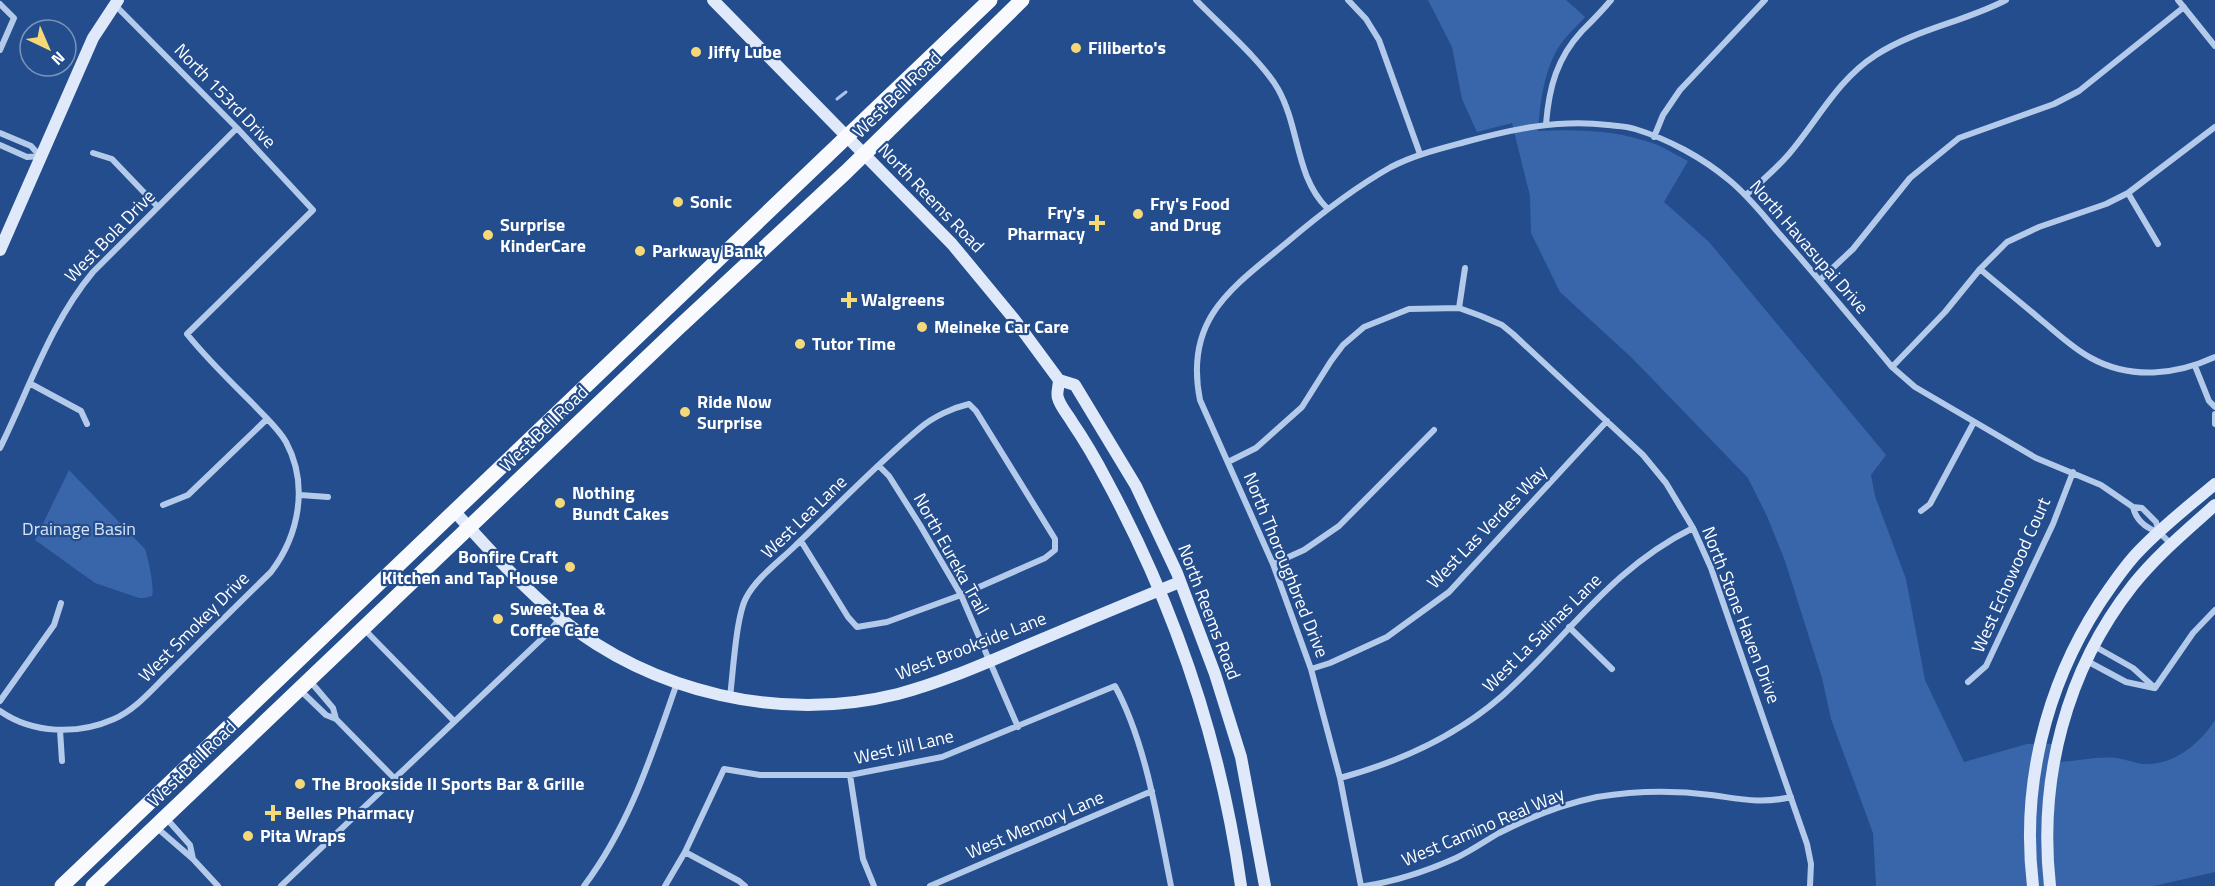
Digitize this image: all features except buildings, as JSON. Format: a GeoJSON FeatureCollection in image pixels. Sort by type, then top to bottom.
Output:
{"type":"FeatureCollection","features":[{"type":"Feature","properties":{"kind":"main road","name":"West Bell Road"},"geometry":{"type":"LineString","coordinates":[[62,886],[990,0]]}},
{"type":"Feature","properties":{"kind":"main road","name":"West Bell Road"},"geometry":{"type":"LineString","coordinates":[[93,886],[677,329],[864,154],[1022,0]]}},
{"type":"Feature","properties":{"kind":"main road"},"geometry":{"type":"LineString","coordinates":[[677,329],[674,317],[694,297],[701,277]]}},
{"type":"Feature","properties":{"kind":"main road"},"geometry":{"type":"LineString","coordinates":[[630,374],[632,360],[657,332],[658,318]]}},
{"type":"Feature","properties":{"kind":"street","name":"North Reems Road"},"geometry":{"type":"LineString","coordinates":[[713,0],[969,263],[1059,380],[1075,385],[1094,415],[1136,486],[1180,582],[1215,674],[1241,757],[1265,886]]}},
{"type":"Feature","properties":{"kind":"street"},"geometry":{"type":"LineString","coordinates":[[1196,0],[1261,67],[1277,88],[1285,105],[1307,181],[1316,197],[1327,208]]}},
{"type":"Feature","properties":{"kind":"street"},"geometry":{"type":"LineString","coordinates":[[1348,0],[1366,19],[1379,40],[1420,154]]}},
{"type":"Feature","properties":{"kind":"street"},"geometry":{"type":"LineString","coordinates":[[1546,124],[1551,87],[1562,57],[1611,0]]}},
{"type":"Feature","properties":{"kind":"street"},"geometry":{"type":"LineString","coordinates":[[1654,137],[1663,115],[1680,90],[1765,0]]}},
{"type":"Feature","properties":{"kind":"street"},"geometry":{"type":"LineString","coordinates":[[1746,195],[1789,153],[1833,92],[1875,55],[1914,34],[2006,0]]}},
{"type":"Feature","properties":{"kind":"street"},"geometry":{"type":"LineString","coordinates":[[2178,0],[2215,46]]}},
{"type":"Feature","properties":{"kind":"street"},"geometry":{"type":"LineString","coordinates":[[0,250],[93,38],[116,2]]}},
{"type":"Feature","properties":{"kind":"street","name":"North 153rd Drive"},"geometry":{"type":"LineString","coordinates":[[116,2],[313,210],[187,334],[267,419]]}},
{"type":"Feature","properties":{"kind":"street"},"geometry":{"type":"LineString","coordinates":[[0,4],[14,18],[0,50]]}},
{"type":"Feature","properties":{"kind":"street"},"geometry":{"type":"LineString","coordinates":[[1820,280],[1853,249],[1910,178],[1959,138],[2055,104],[2079,91],[2184,7]]}},
{"type":"Feature","properties":{"kind":"street","name":"North Havasupai Drive"},"geometry":{"type":"LineString","coordinates":[[1203,330],[1218,304],[1234,286],[1327,208],[1373,178],[1420,154],[1486,136],[1546,124],[1573,122],[1635,129],[1711,167],[1746,195],[1892,367],[1915,387],[2036,458],[2101,485],[2133,507],[2142,508],[2156,522],[2159,532],[2170,544]]}},
{"type":"Feature","properties":{"kind":"street"},"geometry":{"type":"LineString","coordinates":[[1892,367],[2007,242],[2039,227],[2106,204],[2128,193],[2215,127]]}},
{"type":"Feature","properties":{"kind":"street","name":"West Bola Drive"},"geometry":{"type":"LineString","coordinates":[[1,446],[3,432],[31,384],[57,325],[75,294],[93,272],[237,128]]}},
{"type":"Feature","properties":{"kind":"street"},"geometry":{"type":"LineString","coordinates":[[0,133],[31,146],[41,156]]}},
{"type":"Feature","properties":{"kind":"street"},"geometry":{"type":"LineString","coordinates":[[0,145],[27,157],[41,156]]}},
{"type":"Feature","properties":{"kind":"street"},"geometry":{"type":"LineString","coordinates":[[93,153],[112,159],[158,207]]}},
{"type":"Feature","properties":{"kind":"street"},"geometry":{"type":"LineString","coordinates":[[2128,193],[2158,244]]}},
{"type":"Feature","properties":{"kind":"street"},"geometry":{"type":"LineString","coordinates":[[1459,308],[1465,268]]}},
{"type":"Feature","properties":{"kind":"street"},"geometry":{"type":"LineString","coordinates":[[1980,269],[2066,341],[2092,358],[2118,368],[2142,372],[2167,372],[2195,366],[2215,357]]}},
{"type":"Feature","properties":{"kind":"street","name":"North Stone Haven Drive"},"geometry":{"type":"LineString","coordinates":[[1228,462],[1256,448],[1302,407],[1343,345],[1364,327],[1409,309],[1459,308],[1502,326],[1644,455],[1666,483],[1693,528],[1711,568],[1808,844],[1811,864],[1810,886]]}},
{"type":"Feature","properties":{"kind":"street","name":"North Thoroughbred Drive"},"geometry":{"type":"LineString","coordinates":[[1203,330],[1197,359],[1196,380],[1200,400],[1273,564],[1311,669],[1340,778],[1363,886]]}},
{"type":"Feature","properties":{"kind":"street"},"geometry":{"type":"LineString","coordinates":[[2195,366],[2209,401],[2215,407]]}},
{"type":"Feature","properties":{"kind":"street","name":"North Reems Road"},"geometry":{"type":"LineString","coordinates":[[1059,380],[1057,398],[1107,480],[1139,543],[1184,650],[1216,755],[1235,840],[1241,886]]}},
{"type":"Feature","properties":{"kind":"street"},"geometry":{"type":"LineString","coordinates":[[31,384],[81,411],[87,424]]}},
{"type":"Feature","properties":{"kind":"street","name":"West Lea Lane"},"geometry":{"type":"LineString","coordinates":[[730,698],[740,616],[745,599],[754,585],[921,427],[956,407],[969,404],[976,411],[1055,539],[1055,550],[1045,558],[961,595]]}},
{"type":"Feature","properties":{"kind":"street"},"geometry":{"type":"LineString","coordinates":[[2215,414],[2215,424]]}},
{"type":"Feature","properties":{"kind":"street"},"geometry":{"type":"LineString","coordinates":[[164,505],[188,495],[267,419],[286,441],[296,472],[300,495],[328,497]]}},
{"type":"Feature","properties":{"kind":"street","name":"West Las Verdes Way"},"geometry":{"type":"LineString","coordinates":[[1311,669],[1330,663],[1387,637],[1449,592],[1607,421]]}},
{"type":"Feature","properties":{"kind":"street"},"geometry":{"type":"LineString","coordinates":[[1921,511],[1930,504],[1974,422]]}},
{"type":"Feature","properties":{"kind":"street"},"geometry":{"type":"LineString","coordinates":[[1273,564],[1304,550],[1339,526],[1434,430]]}},
{"type":"Feature","properties":{"kind":"street","name":"North Eureka Trail"},"geometry":{"type":"LineString","coordinates":[[879,466],[889,476],[961,595],[1018,727]]}},
{"type":"Feature","properties":{"kind":"street","name":"West Echowood Court"},"geometry":{"type":"LineString","coordinates":[[1968,682],[1986,666],[2053,524],[2073,472]]}},
{"type":"Feature","properties":{"kind":"street"},"geometry":{"type":"LineString","coordinates":[[2033,886],[2030,839],[2033,781],[2039,744],[2061,674],[2085,627],[2115,580],[2140,550],[2215,484]]}},
{"type":"Feature","properties":{"kind":"street","name":"West Smokey Drive"},"geometry":{"type":"LineString","coordinates":[[0,711],[21,723],[60,730],[86,728],[115,719],[141,700],[271,572],[289,542],[297,520],[300,495]]}},
{"type":"Feature","properties":{"kind":"street"},"geometry":{"type":"LineString","coordinates":[[2050,886],[2047,822],[2049,795],[2058,739],[2078,679],[2094,646],[2129,590],[2170,544],[2215,506]]}},
{"type":"Feature","properties":{"kind":"street","name":"North Havasupai Drive"},"geometry":{"type":"LineString","coordinates":[[2133,507],[2134,515],[2148,529],[2159,532]]}},
{"type":"Feature","properties":{"kind":"street","name":"West Brookside Lane"},"geometry":{"type":"LineString","coordinates":[[454,512],[560,618],[610,652],[677,683],[730,698],[810,705],[856,701],[897,694],[990,661],[1180,582]]}},
{"type":"Feature","properties":{"kind":"street","name":"West La Salinas Lane"},"geometry":{"type":"LineString","coordinates":[[1340,778],[1402,758],[1456,730],[1501,697],[1596,598],[1624,573],[1672,539],[1693,528]]}},
{"type":"Feature","properties":{"kind":"street"},"geometry":{"type":"LineString","coordinates":[[801,541],[857,627],[887,622],[961,595]]}},
{"type":"Feature","properties":{"kind":"street"},"geometry":{"type":"LineString","coordinates":[[0,701],[54,625],[61,603]]}},
{"type":"Feature","properties":{"kind":"street"},"geometry":{"type":"LineString","coordinates":[[2155,688],[2193,633],[2215,610]]}},
{"type":"Feature","properties":{"kind":"street"},"geometry":{"type":"LineString","coordinates":[[281,886],[548,633],[560,618]]}},
{"type":"Feature","properties":{"kind":"street"},"geometry":{"type":"LineString","coordinates":[[1569,627],[1612,669]]}},
{"type":"Feature","properties":{"kind":"street"},"geometry":{"type":"LineString","coordinates":[[364,628],[454,721]]}},
{"type":"Feature","properties":{"kind":"street"},"geometry":{"type":"LineString","coordinates":[[2094,646],[2133,668],[2155,688]]}},
{"type":"Feature","properties":{"kind":"street"},"geometry":{"type":"LineString","coordinates":[[2087,661],[2126,682],[2155,688]]}},
{"type":"Feature","properties":{"kind":"street"},"geometry":{"type":"LineString","coordinates":[[584,886],[617,836],[638,792],[677,683]]}},
{"type":"Feature","properties":{"kind":"street"},"geometry":{"type":"LineString","coordinates":[[304,684],[326,715],[336,720],[394,778]]}},
{"type":"Feature","properties":{"kind":"street"},"geometry":{"type":"LineString","coordinates":[[304,684],[333,708],[336,720]]}},
{"type":"Feature","properties":{"kind":"street","name":"West Jill Lane"},"geometry":{"type":"LineString","coordinates":[[685,852],[724,769],[760,774],[850,775],[942,757],[1115,686],[1125,705],[1152,791]]}},
{"type":"Feature","properties":{"kind":"street"},"geometry":{"type":"LineString","coordinates":[[60,730],[62,761]]}},
{"type":"Feature","properties":{"kind":"street"},"geometry":{"type":"LineString","coordinates":[[850,775],[863,859],[874,886]]}},
{"type":"Feature","properties":{"kind":"street"},"geometry":{"type":"LineString","coordinates":[[1152,791],[1171,886]]}},
{"type":"Feature","properties":{"kind":"street","name":"West Memory Lane"},"geometry":{"type":"LineString","coordinates":[[930,886],[1152,791]]}},
{"type":"Feature","properties":{"kind":"street","name":"West Camino Real Way"},"geometry":{"type":"LineString","coordinates":[[1363,886],[1424,872],[1458,857],[1523,822],[1558,807],[1598,797],[1657,792],[1710,795],[1749,802],[1772,802],[1791,797]]}},
{"type":"Feature","properties":{"kind":"street"},"geometry":{"type":"LineString","coordinates":[[160,822],[218,886]]}},
{"type":"Feature","properties":{"kind":"street"},"geometry":{"type":"LineString","coordinates":[[160,822],[190,845],[194,859]]}},
{"type":"Feature","properties":{"kind":"street"},"geometry":{"type":"LineString","coordinates":[[665,886],[685,852],[739,881],[744,886]]}},
{"type":"Feature","properties":{"kind":"green space"},"geometry":{"type":"Polygon","coordinates":[[[1428,0],[1566,0],[1585,17],[1560,45],[1550,65],[1542,98],[1538,131],[1568,130],[1627,136],[1659,146],[1688,161],[1664,202],[1709,242],[1886,455],[1871,475],[1875,496],[1906,579],[1925,680],[1964,762],[2027,744],[2063,744],[2060,762],[2109,758],[2154,764],[2185,752],[2202,737],[2215,720],[2215,872],[2154,886],[1876,886],[1873,833],[1831,719],[1822,678],[1785,561],[1767,516],[1748,478],[1632,358],[1560,292],[1531,233],[1530,196],[1512,123],[1477,132],[1462,99],[1452,47],[1428,0]]]}},
{"type":"Feature","properties":{"kind":"green space","name":"Drainage Basin"},"geometry":{"type":"Polygon","coordinates":[[[69,470],[145,549],[152,580],[152,596],[139,598],[95,583],[35,540],[69,470]]]}},
{"type":"Feature","properties":{"kind":"waterway"},"geometry":{"type":"LineString","coordinates":[[837,99],[846,92]]}},
{"type":"Feature","properties":{"kind":"place","name":"Filiberto's"},"geometry":{"type":"Point","coordinates":[1076,48]}},
{"type":"Feature","properties":{"kind":"place","name":"Jiffy Lube"},"geometry":{"type":"Point","coordinates":[696,52]}},
{"type":"Feature","properties":{"kind":"place","name":"Sonic"},"geometry":{"type":"Point","coordinates":[678,202]}},
{"type":"Feature","properties":{"kind":"place","name":"Fry's Food and Drug"},"geometry":{"type":"Point","coordinates":[1138,214]}},
{"type":"Feature","properties":{"kind":"place","name":"Fry's Pharmacy"},"geometry":{"type":"Point","coordinates":[1097,223]}},
{"type":"Feature","properties":{"kind":"place","name":"Surprise KinderCare"},"geometry":{"type":"Point","coordinates":[488,235]}},
{"type":"Feature","properties":{"kind":"place","name":"Parkway Bank"},"geometry":{"type":"Point","coordinates":[640,251]}},
{"type":"Feature","properties":{"kind":"place","name":"Walgreens"},"geometry":{"type":"Point","coordinates":[849,300]}},
{"type":"Feature","properties":{"kind":"place","name":"Meineke Car Care"},"geometry":{"type":"Point","coordinates":[922,327]}},
{"type":"Feature","properties":{"kind":"place","name":"Tutor Time"},"geometry":{"type":"Point","coordinates":[800,344]}},
{"type":"Feature","properties":{"kind":"place","name":"Ride Now Surprise"},"geometry":{"type":"Point","coordinates":[685,412]}},
{"type":"Feature","properties":{"kind":"place","name":"Nothing Bundt Cakes"},"geometry":{"type":"Point","coordinates":[560,503]}},
{"type":"Feature","properties":{"kind":"place","name":"Bonfire Craft Kitchen and Tap House"},"geometry":{"type":"Point","coordinates":[570,567]}},
{"type":"Feature","properties":{"kind":"place","name":"Sweet Tea & Coffee Cafe"},"geometry":{"type":"Point","coordinates":[498,619]}},
{"type":"Feature","properties":{"kind":"place","name":"The Brookside II Sports Bar & Grille"},"geometry":{"type":"Point","coordinates":[300,784]}},
{"type":"Feature","properties":{"kind":"place","name":"Belles Pharmacy"},"geometry":{"type":"Point","coordinates":[273,813]}},
{"type":"Feature","properties":{"kind":"place","name":"Pita Wraps"},"geometry":{"type":"Point","coordinates":[248,836]}}]}
